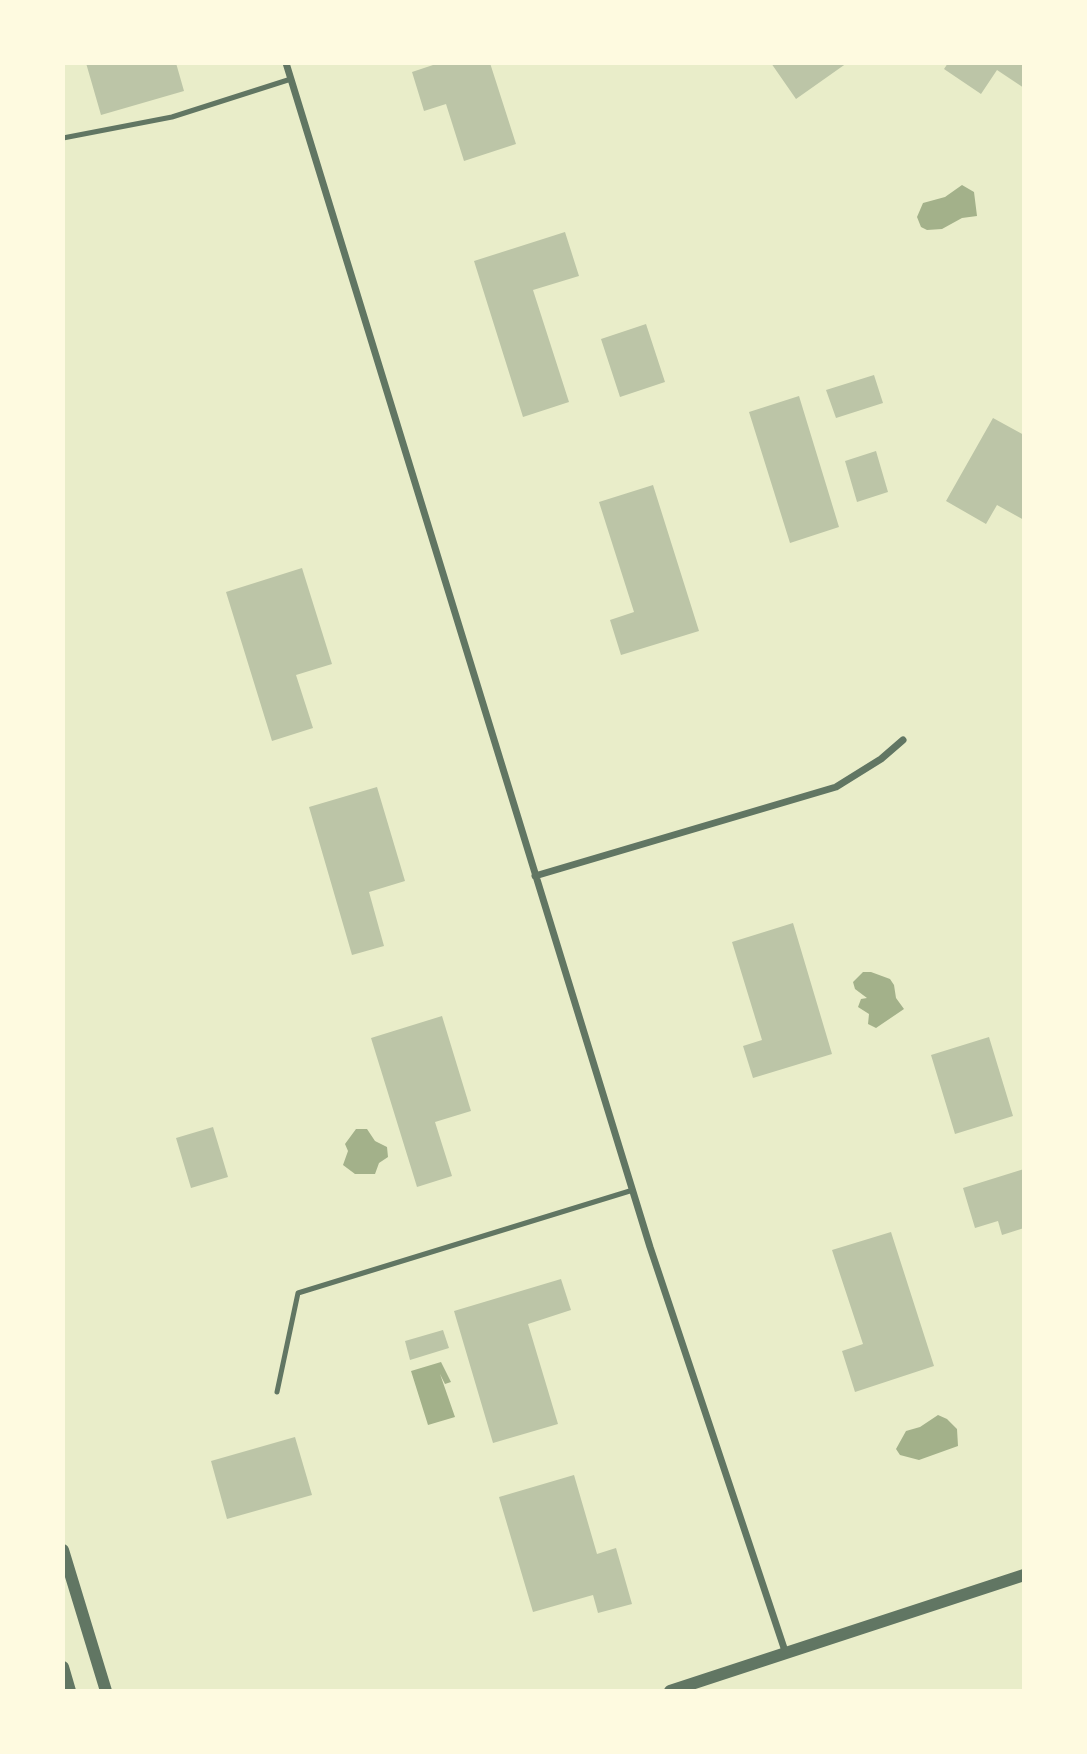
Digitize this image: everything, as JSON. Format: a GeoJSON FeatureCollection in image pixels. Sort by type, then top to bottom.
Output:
{"type":"FeatureCollection","features":[{"type":"Feature","properties":{"kind":"street"},"geometry":{"type":"LineString","coordinates":[[286,63],[633,1190],[786,1655]]}},
{"type":"Feature","properties":{"kind":"street"},"geometry":{"type":"LineString","coordinates":[[535,876],[836,787],[881,759],[903,740]]}},
{"type":"Feature","properties":{"kind":"street"},"geometry":{"type":"LineString","coordinates":[[63,1550],[106,1691]]}},
{"type":"Feature","properties":{"kind":"street"},"geometry":{"type":"LineString","coordinates":[[670,1691],[1024,1575]]}},
{"type":"Feature","properties":{"kind":"street"},"geometry":{"type":"LineString","coordinates":[[63,1667],[70,1691]]}},
{"type":"Feature","properties":{"kind":"lane"},"geometry":{"type":"LineString","coordinates":[[63,138],[172,117],[291,79]]}},
{"type":"Feature","properties":{"kind":"lane"},"geometry":{"type":"LineString","coordinates":[[277,1392],[298,1293],[633,1190]]}},
{"type":"Feature","properties":{"kind":"shaded area"},"geometry":{"type":"Polygon","coordinates":[[[962,185],[974,192],[977,216],[962,218],[942,229],[927,230],[921,227],[917,217],[923,203],[945,197],[962,185]]]}},
{"type":"Feature","properties":{"kind":"shaded area"},"geometry":{"type":"Polygon","coordinates":[[[863,972],[890,979],[896,998],[904,1009],[876,1028],[868,1024],[869,1014],[858,1007],[861,999],[867,998],[855,989],[853,982],[863,972]]]}},
{"type":"Feature","properties":{"kind":"shaded area"},"geometry":{"type":"Polygon","coordinates":[[[356,1129],[367,1129],[375,1141],[387,1147],[388,1157],[379,1163],[375,1174],[355,1174],[343,1165],[348,1151],[345,1144],[356,1129]]]}},
{"type":"Feature","properties":{"kind":"shaded area"},"geometry":{"type":"Polygon","coordinates":[[[441,1362],[451,1382],[445,1384],[440,1374],[455,1417],[428,1425],[411,1371],[441,1362]]]}},
{"type":"Feature","properties":{"kind":"shaded area"},"geometry":{"type":"Polygon","coordinates":[[[938,1415],[947,1419],[957,1429],[958,1446],[919,1460],[900,1455],[896,1449],[906,1431],[920,1427],[938,1415]]]}},
{"type":"Feature","properties":{"kind":"building"},"geometry":{"type":"Polygon","coordinates":[[[86,63],[176,63],[184,91],[101,115],[86,63]]]}},
{"type":"Feature","properties":{"kind":"building"},"geometry":{"type":"Polygon","coordinates":[[[439,63],[490,63],[516,144],[464,161],[446,104],[424,111],[412,72],[439,63]]]}},
{"type":"Feature","properties":{"kind":"building"},"geometry":{"type":"Polygon","coordinates":[[[771,63],[847,63],[796,99],[771,63]]]}},
{"type":"Feature","properties":{"kind":"building"},"geometry":{"type":"Polygon","coordinates":[[[948,63],[1024,63],[1024,88],[997,70],[981,94],[944,69],[948,63]]]}},
{"type":"Feature","properties":{"kind":"building"},"geometry":{"type":"Polygon","coordinates":[[[565,232],[579,276],[533,290],[569,402],[523,417],[474,261],[565,232]]]}},
{"type":"Feature","properties":{"kind":"building"},"geometry":{"type":"Polygon","coordinates":[[[646,324],[665,382],[620,397],[601,339],[646,324]]]}},
{"type":"Feature","properties":{"kind":"building"},"geometry":{"type":"Polygon","coordinates":[[[874,375],[883,403],[836,418],[826,390],[874,375]]]}},
{"type":"Feature","properties":{"kind":"building"},"geometry":{"type":"Polygon","coordinates":[[[799,396],[839,527],[790,543],[749,412],[799,396]]]}},
{"type":"Feature","properties":{"kind":"building"},"geometry":{"type":"Polygon","coordinates":[[[993,418],[1024,435],[1024,520],[997,505],[986,524],[946,501],[993,418]]]}},
{"type":"Feature","properties":{"kind":"building"},"geometry":{"type":"Polygon","coordinates":[[[876,451],[888,492],[857,502],[845,461],[876,451]]]}},
{"type":"Feature","properties":{"kind":"building"},"geometry":{"type":"Polygon","coordinates":[[[653,485],[699,631],[621,655],[610,620],[634,612],[599,502],[653,485]]]}},
{"type":"Feature","properties":{"kind":"building"},"geometry":{"type":"Polygon","coordinates":[[[302,568],[332,664],[296,675],[313,728],[272,741],[226,592],[302,568]]]}},
{"type":"Feature","properties":{"kind":"building"},"geometry":{"type":"Polygon","coordinates":[[[377,787],[405,881],[369,892],[384,946],[352,955],[309,807],[377,787]]]}},
{"type":"Feature","properties":{"kind":"building"},"geometry":{"type":"Polygon","coordinates":[[[793,923],[832,1054],[753,1078],[743,1046],[762,1040],[732,942],[793,923]]]}},
{"type":"Feature","properties":{"kind":"building"},"geometry":{"type":"Polygon","coordinates":[[[442,1016],[471,1111],[435,1122],[452,1176],[417,1187],[371,1038],[442,1016]]]}},
{"type":"Feature","properties":{"kind":"building"},"geometry":{"type":"Polygon","coordinates":[[[989,1037],[1013,1116],[955,1134],[931,1055],[989,1037]]]}},
{"type":"Feature","properties":{"kind":"building"},"geometry":{"type":"Polygon","coordinates":[[[213,1127],[228,1177],[191,1188],[176,1138],[213,1127]]]}},
{"type":"Feature","properties":{"kind":"building"},"geometry":{"type":"Polygon","coordinates":[[[1024,1169],[1024,1228],[1002,1235],[998,1221],[975,1228],[963,1188],[1024,1169]]]}},
{"type":"Feature","properties":{"kind":"building"},"geometry":{"type":"Polygon","coordinates":[[[891,1232],[934,1366],[855,1392],[842,1351],[863,1344],[832,1250],[891,1232]]]}},
{"type":"Feature","properties":{"kind":"building"},"geometry":{"type":"Polygon","coordinates":[[[561,1279],[571,1310],[528,1324],[558,1424],[493,1443],[454,1311],[561,1279]]]}},
{"type":"Feature","properties":{"kind":"building"},"geometry":{"type":"Polygon","coordinates":[[[443,1330],[449,1348],[410,1360],[405,1341],[443,1330]]]}},
{"type":"Feature","properties":{"kind":"building"},"geometry":{"type":"Polygon","coordinates":[[[295,1437],[312,1495],[227,1519],[211,1461],[295,1437]]]}},
{"type":"Feature","properties":{"kind":"building"},"geometry":{"type":"Polygon","coordinates":[[[574,1475],[597,1554],[616,1548],[632,1604],[598,1613],[593,1595],[533,1612],[499,1497],[574,1475]]]}}]}
